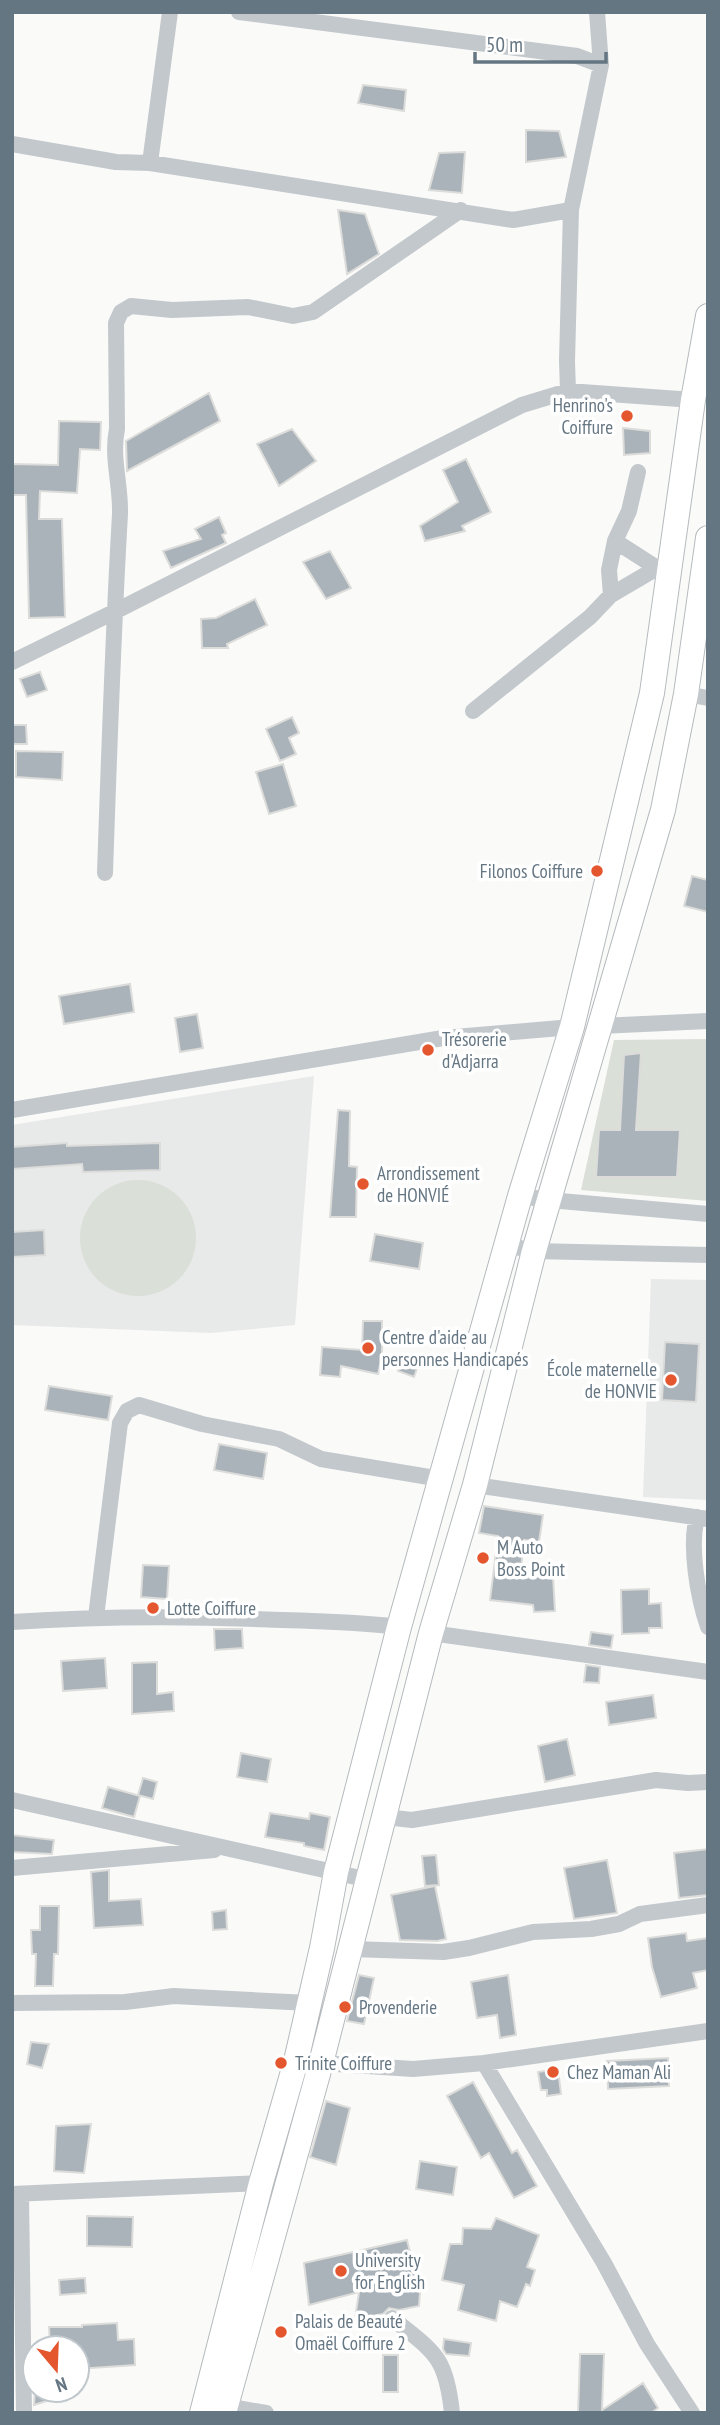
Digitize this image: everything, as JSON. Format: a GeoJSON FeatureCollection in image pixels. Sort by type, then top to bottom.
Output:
{"type":"FeatureCollection","features":[{"type":"Feature","properties":{"kind":"main road"},"geometry":{"type":"LineString","coordinates":[[202,2413],[261,2183],[296,2061],[336,1872],[399,1627],[520,1196],[572,1027],[652,693],[664,565],[708,316]]}},
{"type":"Feature","properties":{"kind":"main road"},"geometry":{"type":"LineString","coordinates":[[225,2409],[321,2063],[432,1633],[475,1485],[534,1251],[697,696],[708,538]]}},
{"type":"Feature","properties":{"kind":"street"},"geometry":{"type":"LineString","coordinates":[[150,163],[170,12]]}},
{"type":"Feature","properties":{"kind":"street"},"geometry":{"type":"LineString","coordinates":[[239,12],[577,56],[601,65]]}},
{"type":"Feature","properties":{"kind":"street"},"geometry":{"type":"LineString","coordinates":[[568,391],[566,361],[571,210],[601,65],[597,12]]}},
{"type":"Feature","properties":{"kind":"street"},"geometry":{"type":"LineString","coordinates":[[577,56],[599,42]]}},
{"type":"Feature","properties":{"kind":"street"},"geometry":{"type":"LineString","coordinates":[[12,144],[116,162],[150,163],[513,220],[571,210]]}},
{"type":"Feature","properties":{"kind":"street"},"geometry":{"type":"LineString","coordinates":[[105,873],[121,493],[114,442],[117,429],[116,323],[121,312],[131,306],[172,310],[248,307],[293,316],[313,312],[461,210]]}},
{"type":"Feature","properties":{"kind":"street"},"geometry":{"type":"LineString","coordinates":[[12,662],[522,405],[568,391],[693,400]]}},
{"type":"Feature","properties":{"kind":"street"},"geometry":{"type":"LineString","coordinates":[[611,595],[609,570],[615,541],[629,511],[638,472]]}},
{"type":"Feature","properties":{"kind":"street"},"geometry":{"type":"LineString","coordinates":[[615,541],[664,565]]}},
{"type":"Feature","properties":{"kind":"street"},"geometry":{"type":"LineString","coordinates":[[473,711],[590,617],[611,595],[664,565]]}},
{"type":"Feature","properties":{"kind":"street"},"geometry":{"type":"LineString","coordinates":[[600,1026],[708,1021]]}},
{"type":"Feature","properties":{"kind":"street"},"geometry":{"type":"LineString","coordinates":[[12,1110],[443,1038],[572,1027]]}},
{"type":"Feature","properties":{"kind":"street"},"geometry":{"type":"LineString","coordinates":[[520,1196],[708,1214]]}},
{"type":"Feature","properties":{"kind":"street"},"geometry":{"type":"LineString","coordinates":[[506,1245],[534,1251],[708,1255]]}},
{"type":"Feature","properties":{"kind":"street"},"geometry":{"type":"LineString","coordinates":[[96,1617],[120,1423],[127,1411],[139,1405],[202,1424],[279,1439],[321,1459],[441,1479]]}},
{"type":"Feature","properties":{"kind":"street"},"geometry":{"type":"LineString","coordinates":[[475,1485],[702,1518],[693,1533],[698,1579],[708,1627]]}},
{"type":"Feature","properties":{"kind":"street"},"geometry":{"type":"LineString","coordinates":[[12,1622],[96,1617],[195,1616],[368,1623],[399,1627]]}},
{"type":"Feature","properties":{"kind":"street"},"geometry":{"type":"LineString","coordinates":[[432,1633],[708,1672]]}},
{"type":"Feature","properties":{"kind":"street"},"geometry":{"type":"LineString","coordinates":[[385,1817],[412,1819],[656,1780],[708,1782]]}},
{"type":"Feature","properties":{"kind":"street"},"geometry":{"type":"LineString","coordinates":[[12,1800],[369,1880]]}},
{"type":"Feature","properties":{"kind":"street"},"geometry":{"type":"LineString","coordinates":[[12,1868],[230,1849]]}},
{"type":"Feature","properties":{"kind":"street"},"geometry":{"type":"LineString","coordinates":[[351,1949],[443,1952],[533,1932],[591,1929],[619,1924],[640,1914],[708,1905]]}},
{"type":"Feature","properties":{"kind":"street"},"geometry":{"type":"LineString","coordinates":[[12,2003],[125,2001],[174,1996],[309,2003]]}},
{"type":"Feature","properties":{"kind":"street"},"geometry":{"type":"LineString","coordinates":[[321,2063],[413,2069],[484,2063],[708,2031]]}},
{"type":"Feature","properties":{"kind":"street"},"geometry":{"type":"LineString","coordinates":[[484,2063],[604,2263],[647,2344],[692,2413]]}},
{"type":"Feature","properties":{"kind":"street"},"geometry":{"type":"LineString","coordinates":[[24,2413],[16,2194],[261,2183]]}},
{"type":"Feature","properties":{"kind":"street"},"geometry":{"type":"LineString","coordinates":[[393,2318],[427,2346],[443,2365],[449,2384],[452,2413]]}},
{"type":"Feature","properties":{"kind":"street"},"geometry":{"type":"LineString","coordinates":[[225,2409],[266,2413]]}},
{"type":"Feature","properties":{"kind":"shaded area"},"geometry":{"type":"Polygon","coordinates":[[[708,1039],[708,1201],[581,1190],[614,1040],[708,1039]]]}},
{"type":"Feature","properties":{"kind":"shaded area"},"geometry":{"type":"Polygon","coordinates":[[[314,1076],[295,1325],[211,1333],[12,1325],[12,1125],[314,1076]]]}},
{"type":"Feature","properties":{"kind":"shaded area"},"geometry":{"type":"Polygon","coordinates":[[[138,1180],[160,1185],[179,1197],[191,1216],[196,1238],[191,1260],[179,1279],[160,1291],[138,1296],[116,1291],[97,1279],[85,1260],[80,1238],[85,1216],[97,1197],[116,1185],[138,1180]]]}},
{"type":"Feature","properties":{"kind":"shaded area"},"geometry":{"type":"Polygon","coordinates":[[[651,1279],[708,1280],[708,1500],[643,1497],[651,1279]]]}},
{"type":"Feature","properties":{"kind":"building"},"geometry":{"type":"Polygon","coordinates":[[[363,85],[406,90],[404,111],[358,103],[363,85]]]}},
{"type":"Feature","properties":{"kind":"building"},"geometry":{"type":"Polygon","coordinates":[[[526,130],[559,131],[566,157],[526,162],[526,130]]]}},
{"type":"Feature","properties":{"kind":"building"},"geometry":{"type":"Polygon","coordinates":[[[465,152],[462,193],[429,190],[439,153],[465,152]]]}},
{"type":"Feature","properties":{"kind":"building"},"geometry":{"type":"Polygon","coordinates":[[[338,210],[365,214],[379,254],[347,274],[338,210]]]}},
{"type":"Feature","properties":{"kind":"building"},"geometry":{"type":"Polygon","coordinates":[[[209,393],[220,421],[127,471],[126,441],[209,393]]]}},
{"type":"Feature","properties":{"kind":"building"},"geometry":{"type":"Polygon","coordinates":[[[59,421],[101,422],[100,450],[80,449],[77,493],[40,491],[39,519],[62,519],[65,617],[29,618],[26,495],[12,495],[12,464],[58,465],[59,421]]]}},
{"type":"Feature","properties":{"kind":"building"},"geometry":{"type":"Polygon","coordinates":[[[623,428],[650,431],[650,453],[624,455],[623,428]]]}},
{"type":"Feature","properties":{"kind":"building"},"geometry":{"type":"Polygon","coordinates":[[[292,429],[316,461],[279,486],[257,444],[292,429]]]}},
{"type":"Feature","properties":{"kind":"building"},"geometry":{"type":"Polygon","coordinates":[[[466,459],[491,512],[462,526],[465,531],[425,541],[420,526],[458,502],[443,470],[466,459]]]}},
{"type":"Feature","properties":{"kind":"building"},"geometry":{"type":"Polygon","coordinates":[[[219,517],[226,533],[222,535],[226,543],[171,568],[163,551],[201,539],[195,529],[219,517]]]}},
{"type":"Feature","properties":{"kind":"building"},"geometry":{"type":"Polygon","coordinates":[[[330,551],[351,588],[326,599],[303,562],[330,551]]]}},
{"type":"Feature","properties":{"kind":"building"},"geometry":{"type":"Polygon","coordinates":[[[255,599],[267,625],[227,644],[228,648],[202,648],[201,619],[216,618],[255,599]]]}},
{"type":"Feature","properties":{"kind":"building"},"geometry":{"type":"Polygon","coordinates":[[[40,672],[47,690],[27,697],[20,679],[40,672]]]}},
{"type":"Feature","properties":{"kind":"building"},"geometry":{"type":"Polygon","coordinates":[[[292,717],[299,733],[289,738],[296,754],[280,761],[266,729],[292,717]]]}},
{"type":"Feature","properties":{"kind":"building"},"geometry":{"type":"Polygon","coordinates":[[[12,725],[26,725],[27,744],[12,744],[12,725]]]}},
{"type":"Feature","properties":{"kind":"building"},"geometry":{"type":"Polygon","coordinates":[[[16,751],[63,752],[62,780],[16,777],[16,751]]]}},
{"type":"Feature","properties":{"kind":"building"},"geometry":{"type":"Polygon","coordinates":[[[283,764],[296,806],[269,814],[256,772],[283,764]]]}},
{"type":"Feature","properties":{"kind":"building"},"geometry":{"type":"Polygon","coordinates":[[[692,876],[708,880],[708,912],[684,906],[692,876]]]}},
{"type":"Feature","properties":{"kind":"building"},"geometry":{"type":"Polygon","coordinates":[[[130,984],[134,1012],[64,1024],[59,996],[130,984]]]}},
{"type":"Feature","properties":{"kind":"building"},"geometry":{"type":"Polygon","coordinates":[[[197,1014],[203,1048],[180,1052],[175,1018],[197,1014]]]}},
{"type":"Feature","properties":{"kind":"building"},"geometry":{"type":"Polygon","coordinates":[[[641,1053],[636,1130],[680,1130],[677,1177],[596,1177],[599,1130],[620,1130],[624,1055],[641,1053]]]}},
{"type":"Feature","properties":{"kind":"building"},"geometry":{"type":"Polygon","coordinates":[[[338,1110],[350,1111],[349,1166],[357,1167],[356,1217],[330,1217],[338,1110]]]}},
{"type":"Feature","properties":{"kind":"building"},"geometry":{"type":"Polygon","coordinates":[[[67,1143],[67,1146],[160,1143],[160,1170],[83,1172],[82,1164],[12,1169],[12,1147],[67,1143]]]}},
{"type":"Feature","properties":{"kind":"building"},"geometry":{"type":"Polygon","coordinates":[[[44,1230],[45,1255],[12,1257],[12,1232],[44,1230]]]}},
{"type":"Feature","properties":{"kind":"building"},"geometry":{"type":"Polygon","coordinates":[[[375,1234],[423,1243],[419,1269],[370,1261],[375,1234]]]}},
{"type":"Feature","properties":{"kind":"building"},"geometry":{"type":"Polygon","coordinates":[[[363,1321],[382,1321],[382,1357],[378,1374],[341,1366],[340,1377],[320,1375],[322,1347],[362,1350],[363,1321]]]}},
{"type":"Feature","properties":{"kind":"building"},"geometry":{"type":"Polygon","coordinates":[[[665,1342],[699,1344],[696,1402],[662,1400],[665,1342]]]}},
{"type":"Feature","properties":{"kind":"building"},"geometry":{"type":"Polygon","coordinates":[[[403,1358],[419,1363],[414,1377],[398,1371],[403,1358]]]}},
{"type":"Feature","properties":{"kind":"building"},"geometry":{"type":"Polygon","coordinates":[[[49,1386],[112,1396],[108,1420],[45,1410],[49,1386]]]}},
{"type":"Feature","properties":{"kind":"building"},"geometry":{"type":"Polygon","coordinates":[[[219,1444],[267,1453],[263,1479],[214,1470],[219,1444]]]}},
{"type":"Feature","properties":{"kind":"building"},"geometry":{"type":"Polygon","coordinates":[[[484,1506],[543,1515],[539,1542],[524,1540],[520,1578],[553,1576],[555,1611],[534,1612],[533,1605],[490,1600],[498,1536],[479,1533],[484,1506]]]}},
{"type":"Feature","properties":{"kind":"building"},"geometry":{"type":"Polygon","coordinates":[[[143,1565],[169,1566],[167,1599],[141,1597],[143,1565]]]}},
{"type":"Feature","properties":{"kind":"building"},"geometry":{"type":"Polygon","coordinates":[[[649,1589],[649,1604],[661,1603],[662,1628],[649,1628],[649,1633],[622,1634],[621,1590],[649,1589]]]}},
{"type":"Feature","properties":{"kind":"building"},"geometry":{"type":"Polygon","coordinates":[[[214,1629],[242,1629],[243,1648],[215,1650],[214,1629]]]}},
{"type":"Feature","properties":{"kind":"building"},"geometry":{"type":"Polygon","coordinates":[[[591,1632],[613,1635],[611,1648],[589,1645],[591,1632]]]}},
{"type":"Feature","properties":{"kind":"building"},"geometry":{"type":"Polygon","coordinates":[[[105,1658],[107,1688],[63,1691],[61,1661],[105,1658]]]}},
{"type":"Feature","properties":{"kind":"building"},"geometry":{"type":"Polygon","coordinates":[[[157,1662],[157,1694],[173,1692],[174,1711],[132,1714],[132,1663],[157,1662]]]}},
{"type":"Feature","properties":{"kind":"building"},"geometry":{"type":"Polygon","coordinates":[[[586,1665],[600,1667],[599,1683],[584,1682],[586,1665]]]}},
{"type":"Feature","properties":{"kind":"building"},"geometry":{"type":"Polygon","coordinates":[[[653,1695],[656,1718],[609,1725],[606,1702],[653,1695]]]}},
{"type":"Feature","properties":{"kind":"building"},"geometry":{"type":"Polygon","coordinates":[[[567,1739],[575,1775],[545,1782],[538,1746],[567,1739]]]}},
{"type":"Feature","properties":{"kind":"building"},"geometry":{"type":"Polygon","coordinates":[[[241,1753],[271,1759],[267,1782],[237,1777],[241,1753]]]}},
{"type":"Feature","properties":{"kind":"building"},"geometry":{"type":"Polygon","coordinates":[[[143,1778],[157,1782],[153,1799],[138,1795],[143,1778]]]}},
{"type":"Feature","properties":{"kind":"building"},"geometry":{"type":"Polygon","coordinates":[[[108,1787],[140,1796],[134,1817],[102,1808],[108,1787]]]}},
{"type":"Feature","properties":{"kind":"building"},"geometry":{"type":"Polygon","coordinates":[[[270,1813],[309,1819],[310,1813],[330,1817],[324,1850],[304,1846],[304,1843],[265,1837],[270,1813]]]}},
{"type":"Feature","properties":{"kind":"building"},"geometry":{"type":"Polygon","coordinates":[[[12,1835],[54,1840],[52,1854],[12,1852],[12,1835]]]}},
{"type":"Feature","properties":{"kind":"building"},"geometry":{"type":"Polygon","coordinates":[[[708,1849],[708,1895],[679,1898],[674,1853],[708,1849]]]}},
{"type":"Feature","properties":{"kind":"building"},"geometry":{"type":"Polygon","coordinates":[[[436,1855],[439,1885],[425,1886],[422,1856],[436,1855]]]}},
{"type":"Feature","properties":{"kind":"building"},"geometry":{"type":"Polygon","coordinates":[[[607,1860],[617,1913],[574,1919],[564,1868],[607,1860]]]}},
{"type":"Feature","properties":{"kind":"building"},"geometry":{"type":"Polygon","coordinates":[[[109,1870],[109,1901],[141,1899],[143,1925],[94,1928],[91,1872],[109,1870]]]}},
{"type":"Feature","properties":{"kind":"building"},"geometry":{"type":"Polygon","coordinates":[[[435,1886],[446,1939],[400,1940],[391,1895],[435,1886]]]}},
{"type":"Feature","properties":{"kind":"building"},"geometry":{"type":"Polygon","coordinates":[[[40,1906],[59,1906],[58,1954],[54,1954],[53,1986],[35,1986],[36,1954],[32,1954],[31,1930],[40,1930],[40,1906]]]}},
{"type":"Feature","properties":{"kind":"building"},"geometry":{"type":"Polygon","coordinates":[[[226,1910],[227,1929],[213,1930],[212,1912],[226,1910]]]}},
{"type":"Feature","properties":{"kind":"building"},"geometry":{"type":"Polygon","coordinates":[[[686,1933],[687,1941],[708,1938],[708,1970],[693,1973],[697,1988],[661,1997],[652,1967],[648,1938],[686,1933]]]}},
{"type":"Feature","properties":{"kind":"building"},"geometry":{"type":"Polygon","coordinates":[[[359,1975],[374,1978],[364,2024],[347,2021],[359,1975]]]}},
{"type":"Feature","properties":{"kind":"building"},"geometry":{"type":"Polygon","coordinates":[[[508,1975],[516,2035],[500,2038],[497,2015],[477,2018],[471,1982],[508,1975]]]}},
{"type":"Feature","properties":{"kind":"building"},"geometry":{"type":"Polygon","coordinates":[[[31,2042],[49,2044],[42,2068],[27,2064],[31,2042]]]}},
{"type":"Feature","properties":{"kind":"building"},"geometry":{"type":"Polygon","coordinates":[[[668,2058],[669,2086],[608,2089],[607,2061],[668,2058]]]}},
{"type":"Feature","properties":{"kind":"building"},"geometry":{"type":"Polygon","coordinates":[[[558,2069],[561,2094],[547,2096],[547,2090],[541,2090],[538,2072],[558,2069]]]}},
{"type":"Feature","properties":{"kind":"building"},"geometry":{"type":"Polygon","coordinates":[[[473,2082],[512,2153],[517,2150],[537,2186],[514,2198],[489,2153],[481,2158],[447,2096],[473,2082]]]}},
{"type":"Feature","properties":{"kind":"building"},"geometry":{"type":"Polygon","coordinates":[[[326,2101],[350,2108],[336,2165],[310,2157],[326,2101]]]}},
{"type":"Feature","properties":{"kind":"building"},"geometry":{"type":"Polygon","coordinates":[[[91,2124],[84,2173],[54,2171],[56,2126],[91,2124]]]}},
{"type":"Feature","properties":{"kind":"building"},"geometry":{"type":"Polygon","coordinates":[[[420,2161],[457,2167],[453,2195],[416,2189],[420,2161]]]}},
{"type":"Feature","properties":{"kind":"building"},"geometry":{"type":"Polygon","coordinates":[[[87,2216],[133,2217],[132,2247],[87,2246],[87,2216]]]}},
{"type":"Feature","properties":{"kind":"building"},"geometry":{"type":"Polygon","coordinates":[[[496,2218],[539,2235],[527,2267],[535,2270],[530,2286],[526,2284],[517,2307],[500,2301],[496,2321],[458,2310],[464,2285],[442,2280],[450,2244],[462,2244],[463,2228],[491,2229],[496,2218]]]}},
{"type":"Feature","properties":{"kind":"building"},"geometry":{"type":"Polygon","coordinates":[[[407,2240],[420,2292],[419,2306],[399,2310],[389,2308],[383,2314],[355,2319],[359,2292],[309,2305],[304,2263],[407,2240]]]}},
{"type":"Feature","properties":{"kind":"building"},"geometry":{"type":"Polygon","coordinates":[[[85,2278],[86,2293],[60,2295],[59,2280],[85,2278]]]}},
{"type":"Feature","properties":{"kind":"building"},"geometry":{"type":"Polygon","coordinates":[[[117,2323],[118,2340],[134,2339],[135,2365],[91,2368],[91,2334],[49,2334],[49,2327],[117,2323]]]}},
{"type":"Feature","properties":{"kind":"building"},"geometry":{"type":"Polygon","coordinates":[[[444,2339],[471,2343],[469,2356],[446,2354],[443,2349],[444,2339]]]}},
{"type":"Feature","properties":{"kind":"building"},"geometry":{"type":"Polygon","coordinates":[[[580,2354],[604,2354],[602,2410],[643,2383],[658,2408],[651,2413],[578,2413],[580,2354]]]}},
{"type":"Feature","properties":{"kind":"building"},"geometry":{"type":"Polygon","coordinates":[[[383,2355],[398,2355],[398,2392],[383,2392],[383,2355]]]}},
{"type":"Feature","properties":{"kind":"place","name":"Henrino's Coiffure"},"geometry":{"type":"Point","coordinates":[627,416]}},
{"type":"Feature","properties":{"kind":"place","name":"Filonos Coiffure"},"geometry":{"type":"Point","coordinates":[597,871]}},
{"type":"Feature","properties":{"kind":"place","name":"Trésorerie d'Adjarra"},"geometry":{"type":"Point","coordinates":[428,1050]}},
{"type":"Feature","properties":{"kind":"place","name":"Arrondissement de HONVIÉ"},"geometry":{"type":"Point","coordinates":[363,1184]}},
{"type":"Feature","properties":{"kind":"place","name":"Centre d'aide au personnes Handicapés"},"geometry":{"type":"Point","coordinates":[368,1348]}},
{"type":"Feature","properties":{"kind":"place","name":"École maternelle de HONVIE"},"geometry":{"type":"Point","coordinates":[671,1380]}},
{"type":"Feature","properties":{"kind":"place","name":"M Auto Boss Point"},"geometry":{"type":"Point","coordinates":[483,1558]}},
{"type":"Feature","properties":{"kind":"place","name":"Lotte Coiffure"},"geometry":{"type":"Point","coordinates":[153,1608]}},
{"type":"Feature","properties":{"kind":"place","name":"Provenderie"},"geometry":{"type":"Point","coordinates":[345,2007]}},
{"type":"Feature","properties":{"kind":"place","name":"Trinite Coiffure"},"geometry":{"type":"Point","coordinates":[281,2063]}},
{"type":"Feature","properties":{"kind":"place","name":"Chez Maman Ali"},"geometry":{"type":"Point","coordinates":[553,2072]}},
{"type":"Feature","properties":{"kind":"place","name":"University for English"},"geometry":{"type":"Point","coordinates":[341,2271]}},
{"type":"Feature","properties":{"kind":"place","name":"Palais de Beauté Omaël Coiffure 2"},"geometry":{"type":"Point","coordinates":[281,2332]}}]}
